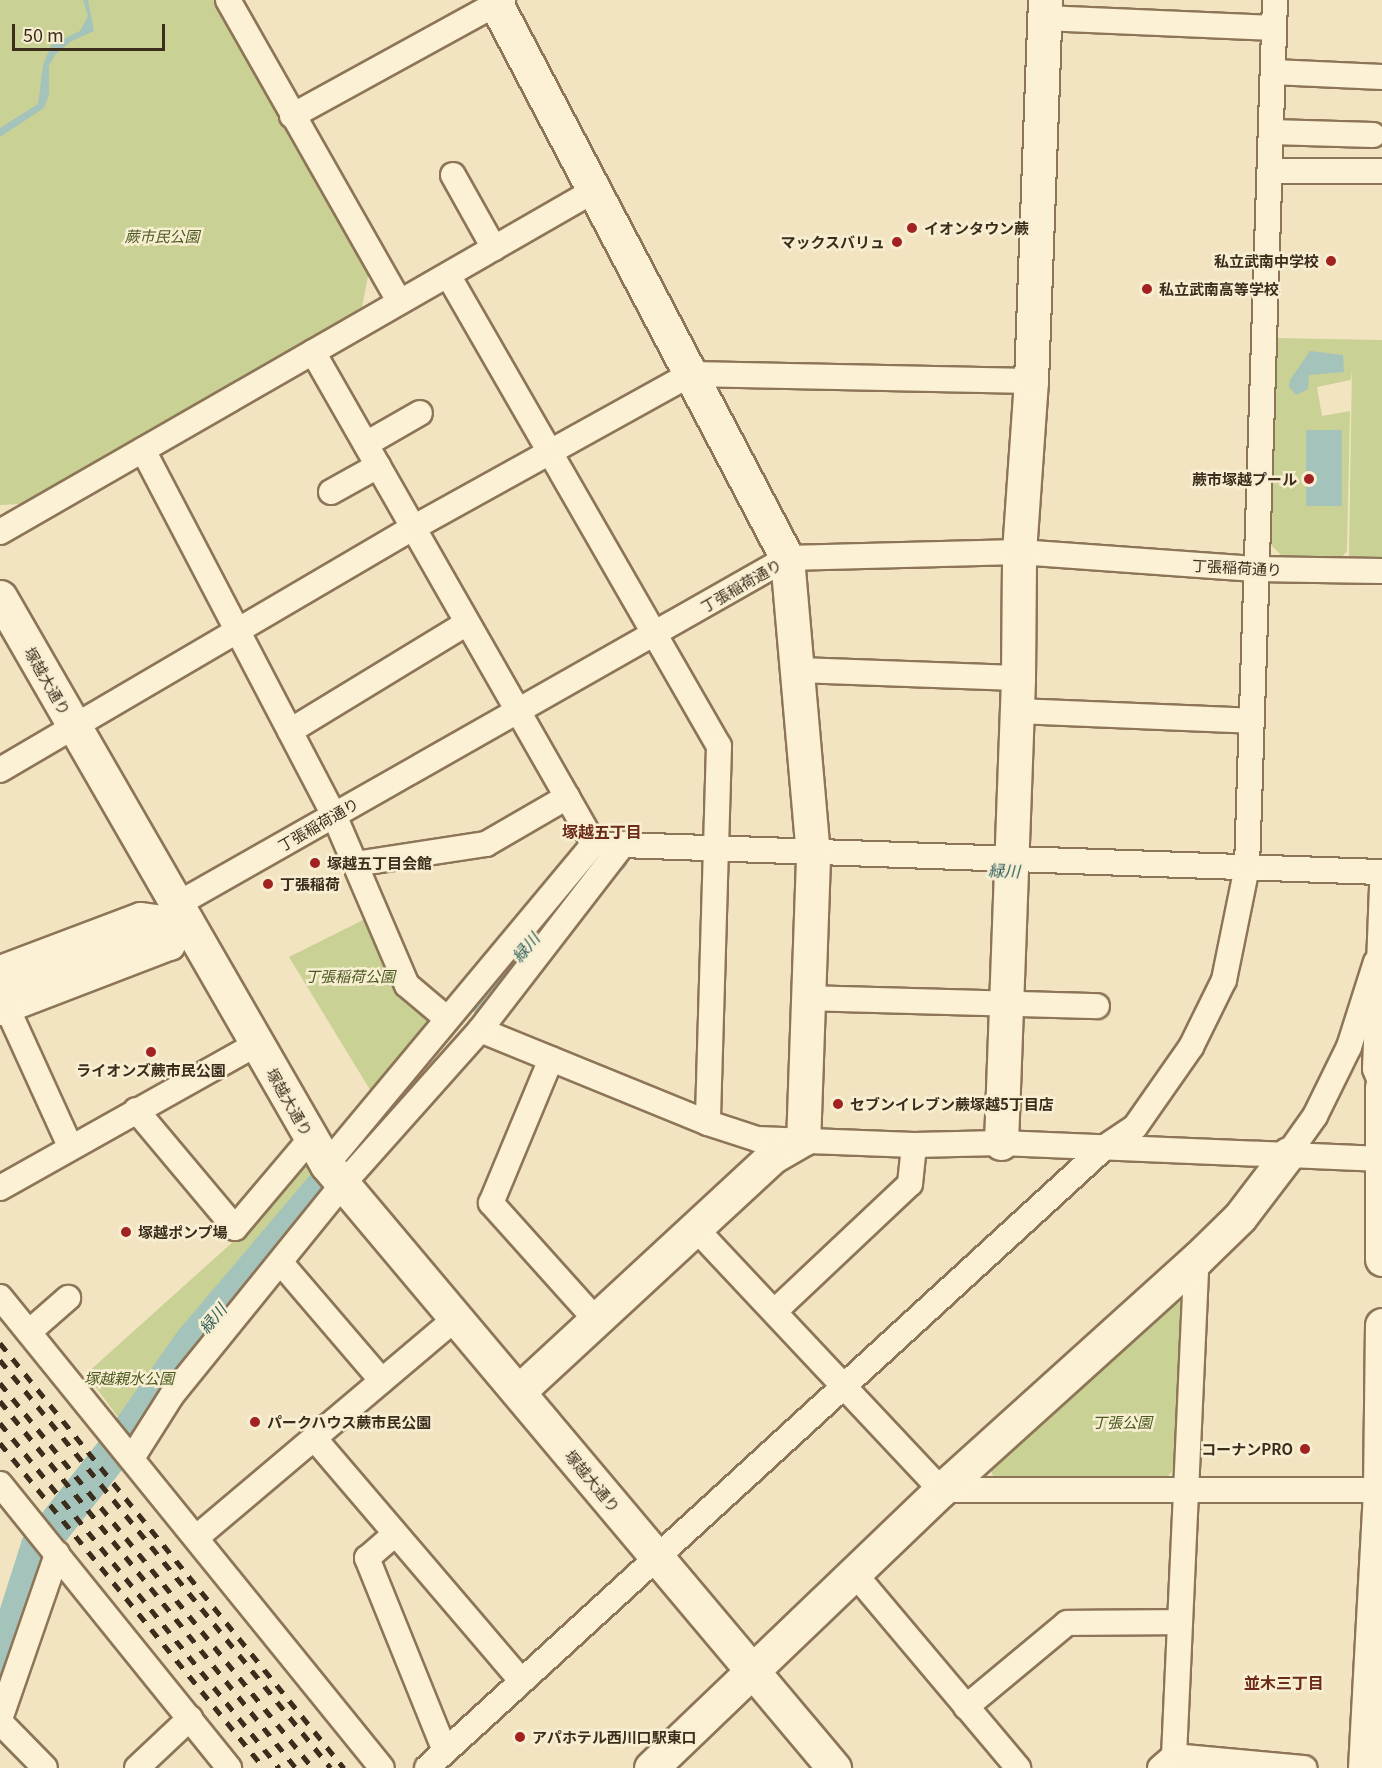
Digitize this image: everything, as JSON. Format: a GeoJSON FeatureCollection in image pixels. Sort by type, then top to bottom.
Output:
{"type":"FeatureCollection","features":[{"type":"Feature","properties":{"kind":"street"},"geometry":{"type":"LineString","coordinates":[[228,0],[399,301]]}},
{"type":"Feature","properties":{"kind":"street"},"geometry":{"type":"LineString","coordinates":[[427,1768],[656,1555],[846,1387],[1105,1147],[1135,1127],[1191,1047],[1224,980],[1246,875],[1258,569],[1275,0]]}},
{"type":"Feature","properties":{"kind":"street"},"geometry":{"type":"LineString","coordinates":[[292,116],[498,1],[787,558],[813,862],[803,1139]]}},
{"type":"Feature","properties":{"kind":"street"},"geometry":{"type":"LineString","coordinates":[[1001,1143],[1017,711],[1019,552],[1031,381],[1045,9],[1274,28]]}},
{"type":"Feature","properties":{"kind":"street"},"geometry":{"type":"LineString","coordinates":[[1273,72],[1382,77]]}},
{"type":"Feature","properties":{"kind":"street"},"geometry":{"type":"LineString","coordinates":[[1271,132],[1373,135]]}},
{"type":"Feature","properties":{"kind":"street"},"geometry":{"type":"LineString","coordinates":[[1270,171],[1382,171]]}},
{"type":"Feature","properties":{"kind":"street"},"geometry":{"type":"LineString","coordinates":[[453,175],[494,248]]}},
{"type":"Feature","properties":{"kind":"street"},"geometry":{"type":"LineString","coordinates":[[0,532],[595,190]]}},
{"type":"Feature","properties":{"kind":"street"},"geometry":{"type":"LineString","coordinates":[[448,275],[653,635],[719,746],[708,1123]]}},
{"type":"Feature","properties":{"kind":"street"},"geometry":{"type":"LineString","coordinates":[[313,352],[594,844]]}},
{"type":"Feature","properties":{"kind":"street"},"geometry":{"type":"LineString","coordinates":[[0,770],[239,633],[413,528],[690,374],[1031,381]]}},
{"type":"Feature","properties":{"kind":"street"},"geometry":{"type":"LineString","coordinates":[[366,444],[420,413]]}},
{"type":"Feature","properties":{"kind":"street"},"geometry":{"type":"LineString","coordinates":[[143,450],[334,815],[407,985],[446,1018]]}},
{"type":"Feature","properties":{"kind":"street"},"geometry":{"type":"LineString","coordinates":[[331,492],[378,466]]}},
{"type":"Feature","properties":{"kind":"street","name":"丁張稲荷通り"},"geometry":{"type":"LineString","coordinates":[[181,913],[334,815],[787,558],[1019,552],[1258,569],[1382,571]]}},
{"type":"Feature","properties":{"kind":"street","name":"塚越大通り"},"geometry":{"type":"LineString","coordinates":[[0,597],[330,1167],[834,1768]]}},
{"type":"Feature","properties":{"kind":"street"},"geometry":{"type":"LineString","coordinates":[[290,731],[467,623]]}},
{"type":"Feature","properties":{"kind":"street"},"geometry":{"type":"LineString","coordinates":[[797,670],[1018,678]]}},
{"type":"Feature","properties":{"kind":"street"},"geometry":{"type":"LineString","coordinates":[[1017,711],[1251,721]]}},
{"type":"Feature","properties":{"kind":"street"},"geometry":{"type":"LineString","coordinates":[[355,864],[486,844],[567,797]]}},
{"type":"Feature","properties":{"kind":"street"},"geometry":{"type":"LineString","coordinates":[[594,844],[813,862],[1246,875],[1382,872]]}},
{"type":"Feature","properties":{"kind":"street"},"geometry":{"type":"LineString","coordinates":[[132,1457],[172,1395],[281,1263],[330,1167],[446,1018],[594,844]]}},
{"type":"Feature","properties":{"kind":"street"},"geometry":{"type":"LineString","coordinates":[[136,1110],[235,1228],[330,1167],[480,1030],[622,845]]}},
{"type":"Feature","properties":{"kind":"street"},"geometry":{"type":"LineString","coordinates":[[1382,884],[1376,962],[1375,1069],[1382,1086],[1382,1259]]}},
{"type":"Feature","properties":{"kind":"street"},"geometry":{"type":"LineString","coordinates":[[3,1005],[156,933],[181,913]]}},
{"type":"Feature","properties":{"kind":"street"},"geometry":{"type":"LineString","coordinates":[[0,968],[140,915],[181,913]]}},
{"type":"Feature","properties":{"kind":"street"},"geometry":{"type":"LineString","coordinates":[[3,1005],[172,947],[181,913]]}},
{"type":"Feature","properties":{"kind":"street"},"geometry":{"type":"LineString","coordinates":[[651,1768],[942,1490],[1197,1259],[1240,1217],[1315,1116],[1349,1047],[1376,962]]}},
{"type":"Feature","properties":{"kind":"street"},"geometry":{"type":"LineString","coordinates":[[807,998],[1097,1006]]}},
{"type":"Feature","properties":{"kind":"street"},"geometry":{"type":"LineString","coordinates":[[3,1005],[70,1146]]}},
{"type":"Feature","properties":{"kind":"street"},"geometry":{"type":"LineString","coordinates":[[480,1030],[708,1123],[757,1139],[915,1145],[1001,1143],[1382,1159]]}},
{"type":"Feature","properties":{"kind":"street"},"geometry":{"type":"LineString","coordinates":[[0,1188],[70,1146],[257,1044]]}},
{"type":"Feature","properties":{"kind":"street"},"geometry":{"type":"LineString","coordinates":[[551,1059],[491,1203],[597,1321]]}},
{"type":"Feature","properties":{"kind":"street"},"geometry":{"type":"LineString","coordinates":[[518,1392],[697,1230],[773,1156],[803,1139]]}},
{"type":"Feature","properties":{"kind":"street"},"geometry":{"type":"LineString","coordinates":[[775,1311],[910,1184],[915,1145]]}},
{"type":"Feature","properties":{"kind":"street"},"geometry":{"type":"LineString","coordinates":[[697,1230],[942,1490],[1381,1490]]}},
{"type":"Feature","properties":{"kind":"street"},"geometry":{"type":"LineString","coordinates":[[1197,1259],[1179,1622],[1167,1762],[1304,1768]]}},
{"type":"Feature","properties":{"kind":"street"},"geometry":{"type":"LineString","coordinates":[[281,1263],[382,1381]]}},
{"type":"Feature","properties":{"kind":"street"},"geometry":{"type":"LineString","coordinates":[[0,1297],[382,1768]]}},
{"type":"Feature","properties":{"kind":"street"},"geometry":{"type":"LineString","coordinates":[[28,1332],[68,1298]]}},
{"type":"Feature","properties":{"kind":"street"},"geometry":{"type":"LineString","coordinates":[[196,1537],[456,1318]]}},
{"type":"Feature","properties":{"kind":"street"},"geometry":{"type":"LineString","coordinates":[[1365,1768],[1381,1490],[1382,1325]]}},
{"type":"Feature","properties":{"kind":"street"},"geometry":{"type":"LineString","coordinates":[[315,1438],[520,1680]]}},
{"type":"Feature","properties":{"kind":"street"},"geometry":{"type":"LineString","coordinates":[[0,1484],[230,1768]]}},
{"type":"Feature","properties":{"kind":"street"},"geometry":{"type":"LineString","coordinates":[[395,1534],[367,1558],[444,1751]]}},
{"type":"Feature","properties":{"kind":"street"},"geometry":{"type":"LineString","coordinates":[[45,1768],[0,1721],[56,1554]]}},
{"type":"Feature","properties":{"kind":"street"},"geometry":{"type":"LineString","coordinates":[[854,1573],[1018,1768]]}},
{"type":"Feature","properties":{"kind":"street"},"geometry":{"type":"LineString","coordinates":[[966,1707],[1067,1623],[1179,1622]]}},
{"type":"Feature","properties":{"kind":"street"},"geometry":{"type":"LineString","coordinates":[[137,1768],[190,1718]]}},
{"type":"Feature","properties":{"kind":"green space","name":"蕨市民公園"},"geometry":{"type":"Polygon","coordinates":[[[0,0],[215,0],[369,271],[362,307],[21,504],[0,505],[0,0]]]}},
{"type":"Feature","properties":{"kind":"green space","name":"蕨市塚越プール"},"geometry":{"type":"Polygon","coordinates":[[[1275,338],[1382,340],[1382,557],[1349,556],[1352,368],[1351,380],[1317,387],[1322,416],[1350,411],[1347,551],[1342,557],[1281,555],[1268,542],[1275,338]]]}},
{"type":"Feature","properties":{"kind":"green space","name":"丁張稲荷公園"},"geometry":{"type":"Polygon","coordinates":[[[369,917],[439,1018],[375,1098],[289,957],[369,917]]]}},
{"type":"Feature","properties":{"kind":"green space","name":"塚越親水公園"},"geometry":{"type":"Polygon","coordinates":[[[309,1156],[327,1185],[193,1341],[129,1432],[86,1374],[235,1240],[309,1156]]]}},
{"type":"Feature","properties":{"kind":"green space","name":"丁張公園"},"geometry":{"type":"Polygon","coordinates":[[[1173,1299],[1186,1307],[1177,1465],[1165,1480],[995,1481],[988,1463],[1173,1299]]]}},
{"type":"Feature","properties":{"kind":"water"},"geometry":{"type":"Polygon","coordinates":[[[83,0],[88,0],[94,31],[70,42],[55,55],[49,66],[49,95],[44,108],[0,137],[0,128],[38,104],[43,65],[51,45],[80,31],[88,16],[83,0]]]}},
{"type":"Feature","properties":{"kind":"water"},"geometry":{"type":"Polygon","coordinates":[[[1310,351],[1343,355],[1344,372],[1309,375],[1308,389],[1296,395],[1289,387],[1290,380],[1310,351]]]}},
{"type":"Feature","properties":{"kind":"water"},"geometry":{"type":"Polygon","coordinates":[[[1306,430],[1342,430],[1342,506],[1306,506],[1306,430]]]}},
{"type":"Feature","properties":{"kind":"waterway","name":"緑川"},"geometry":{"type":"LineString","coordinates":[[482,996],[601,856],[611,856]]}},
{"type":"Feature","properties":{"kind":"waterway","name":"緑川"},"geometry":{"type":"LineString","coordinates":[[0,1668],[39,1546],[129,1432],[193,1341],[342,1165]]}},
{"type":"Feature","properties":{"kind":"railway"},"geometry":{"type":"LineString","coordinates":[[0,1343],[344,1768]]}},
{"type":"Feature","properties":{"kind":"railway"},"geometry":{"type":"LineString","coordinates":[[0,1360],[331,1768]]}},
{"type":"Feature","properties":{"kind":"railway"},"geometry":{"type":"LineString","coordinates":[[0,1383],[313,1768]]}},
{"type":"Feature","properties":{"kind":"railway"},"geometry":{"type":"LineString","coordinates":[[0,1401],[296,1768]]}},
{"type":"Feature","properties":{"kind":"railway"},"geometry":{"type":"LineString","coordinates":[[0,1423],[279,1768]]}},
{"type":"Feature","properties":{"kind":"railway"},"geometry":{"type":"LineString","coordinates":[[0,1443],[264,1768]]}},
{"type":"Feature","properties":{"kind":"place","name":"イオンタウン蕨"},"geometry":{"type":"Point","coordinates":[912,228]}},
{"type":"Feature","properties":{"kind":"place","name":"マックスバリュ"},"geometry":{"type":"Point","coordinates":[897,242]}},
{"type":"Feature","properties":{"kind":"place","name":"私立武南中学校"},"geometry":{"type":"Point","coordinates":[1331,261]}},
{"type":"Feature","properties":{"kind":"place","name":"私立武南高等学校"},"geometry":{"type":"Point","coordinates":[1147,289]}},
{"type":"Feature","properties":{"kind":"place","name":"蕨市塚越プール"},"geometry":{"type":"Point","coordinates":[1309,479]}},
{"type":"Feature","properties":{"kind":"place","name":"塚越五丁目会館"},"geometry":{"type":"Point","coordinates":[315,863]}},
{"type":"Feature","properties":{"kind":"place","name":"丁張稲荷"},"geometry":{"type":"Point","coordinates":[268,884]}},
{"type":"Feature","properties":{"kind":"place","name":"ライオンズ蕨市民公園"},"geometry":{"type":"Point","coordinates":[151,1052]}},
{"type":"Feature","properties":{"kind":"place","name":"セブンイレブン蕨塚越5丁目店"},"geometry":{"type":"Point","coordinates":[838,1104]}},
{"type":"Feature","properties":{"kind":"place","name":"塚越ポンプ場"},"geometry":{"type":"Point","coordinates":[126,1232]}},
{"type":"Feature","properties":{"kind":"place","name":"パークハウス蕨市民公園"},"geometry":{"type":"Point","coordinates":[255,1422]}},
{"type":"Feature","properties":{"kind":"place","name":"コーナンPRO"},"geometry":{"type":"Point","coordinates":[1305,1449]}},
{"type":"Feature","properties":{"kind":"place","name":"アパホテル西川口駅東口"},"geometry":{"type":"Point","coordinates":[520,1737]}},
{"type":"Feature","properties":{"kind":"district","name":"塚越五丁目"},"geometry":{"type":"Point","coordinates":[602,831]}},
{"type":"Feature","properties":{"kind":"district","name":"並木三丁目"},"geometry":{"type":"Point","coordinates":[1284,1682]}}]}
